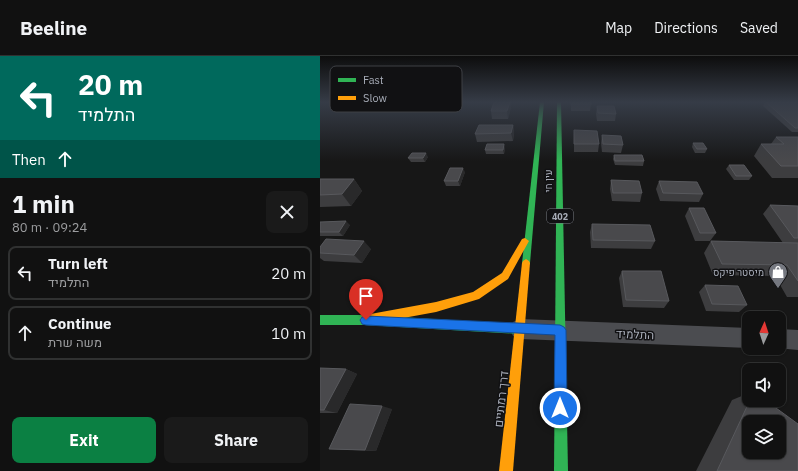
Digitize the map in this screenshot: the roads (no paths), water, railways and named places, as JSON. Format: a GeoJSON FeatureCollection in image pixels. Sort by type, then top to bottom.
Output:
{"type":"FeatureCollection","features":[{"type":"Feature","properties":{"kind":"main road","name":"עין חי"},"geometry":{"type":"LineString","coordinates":[[520,329],[540,121]]}},
{"type":"Feature","properties":{"kind":"main road","name":"עין חי"},"geometry":{"type":"LineString","coordinates":[[559,121],[560,330]]}},
{"type":"Feature","properties":{"kind":"main road"},"geometry":{"type":"LineString","coordinates":[[366,320],[436,307],[476,296],[505,276],[529,235]]}},
{"type":"Feature","properties":{"kind":"main road"},"geometry":{"type":"LineString","coordinates":[[320,320],[366,320],[520,329]]}},
{"type":"Feature","properties":{"kind":"main road","name":"דרך רמתיים"},"geometry":{"type":"LineString","coordinates":[[506,471],[520,329]]}},
{"type":"Feature","properties":{"kind":"main road","name":"402"},"geometry":{"type":"LineString","coordinates":[[560,330],[561,471]]}},
{"type":"Feature","properties":{"kind":"street","name":"התלמיד"},"geometry":{"type":"LineString","coordinates":[[520,329],[742,338]]}},
{"type":"Feature","properties":{"kind":"street"},"geometry":{"type":"LineString","coordinates":[[786,339],[798,340]]}},
{"type":"Feature","properties":{"kind":"place","name":"מיסטר פיקס"},"geometry":{"type":"Point","coordinates":[778,289]}}]}
